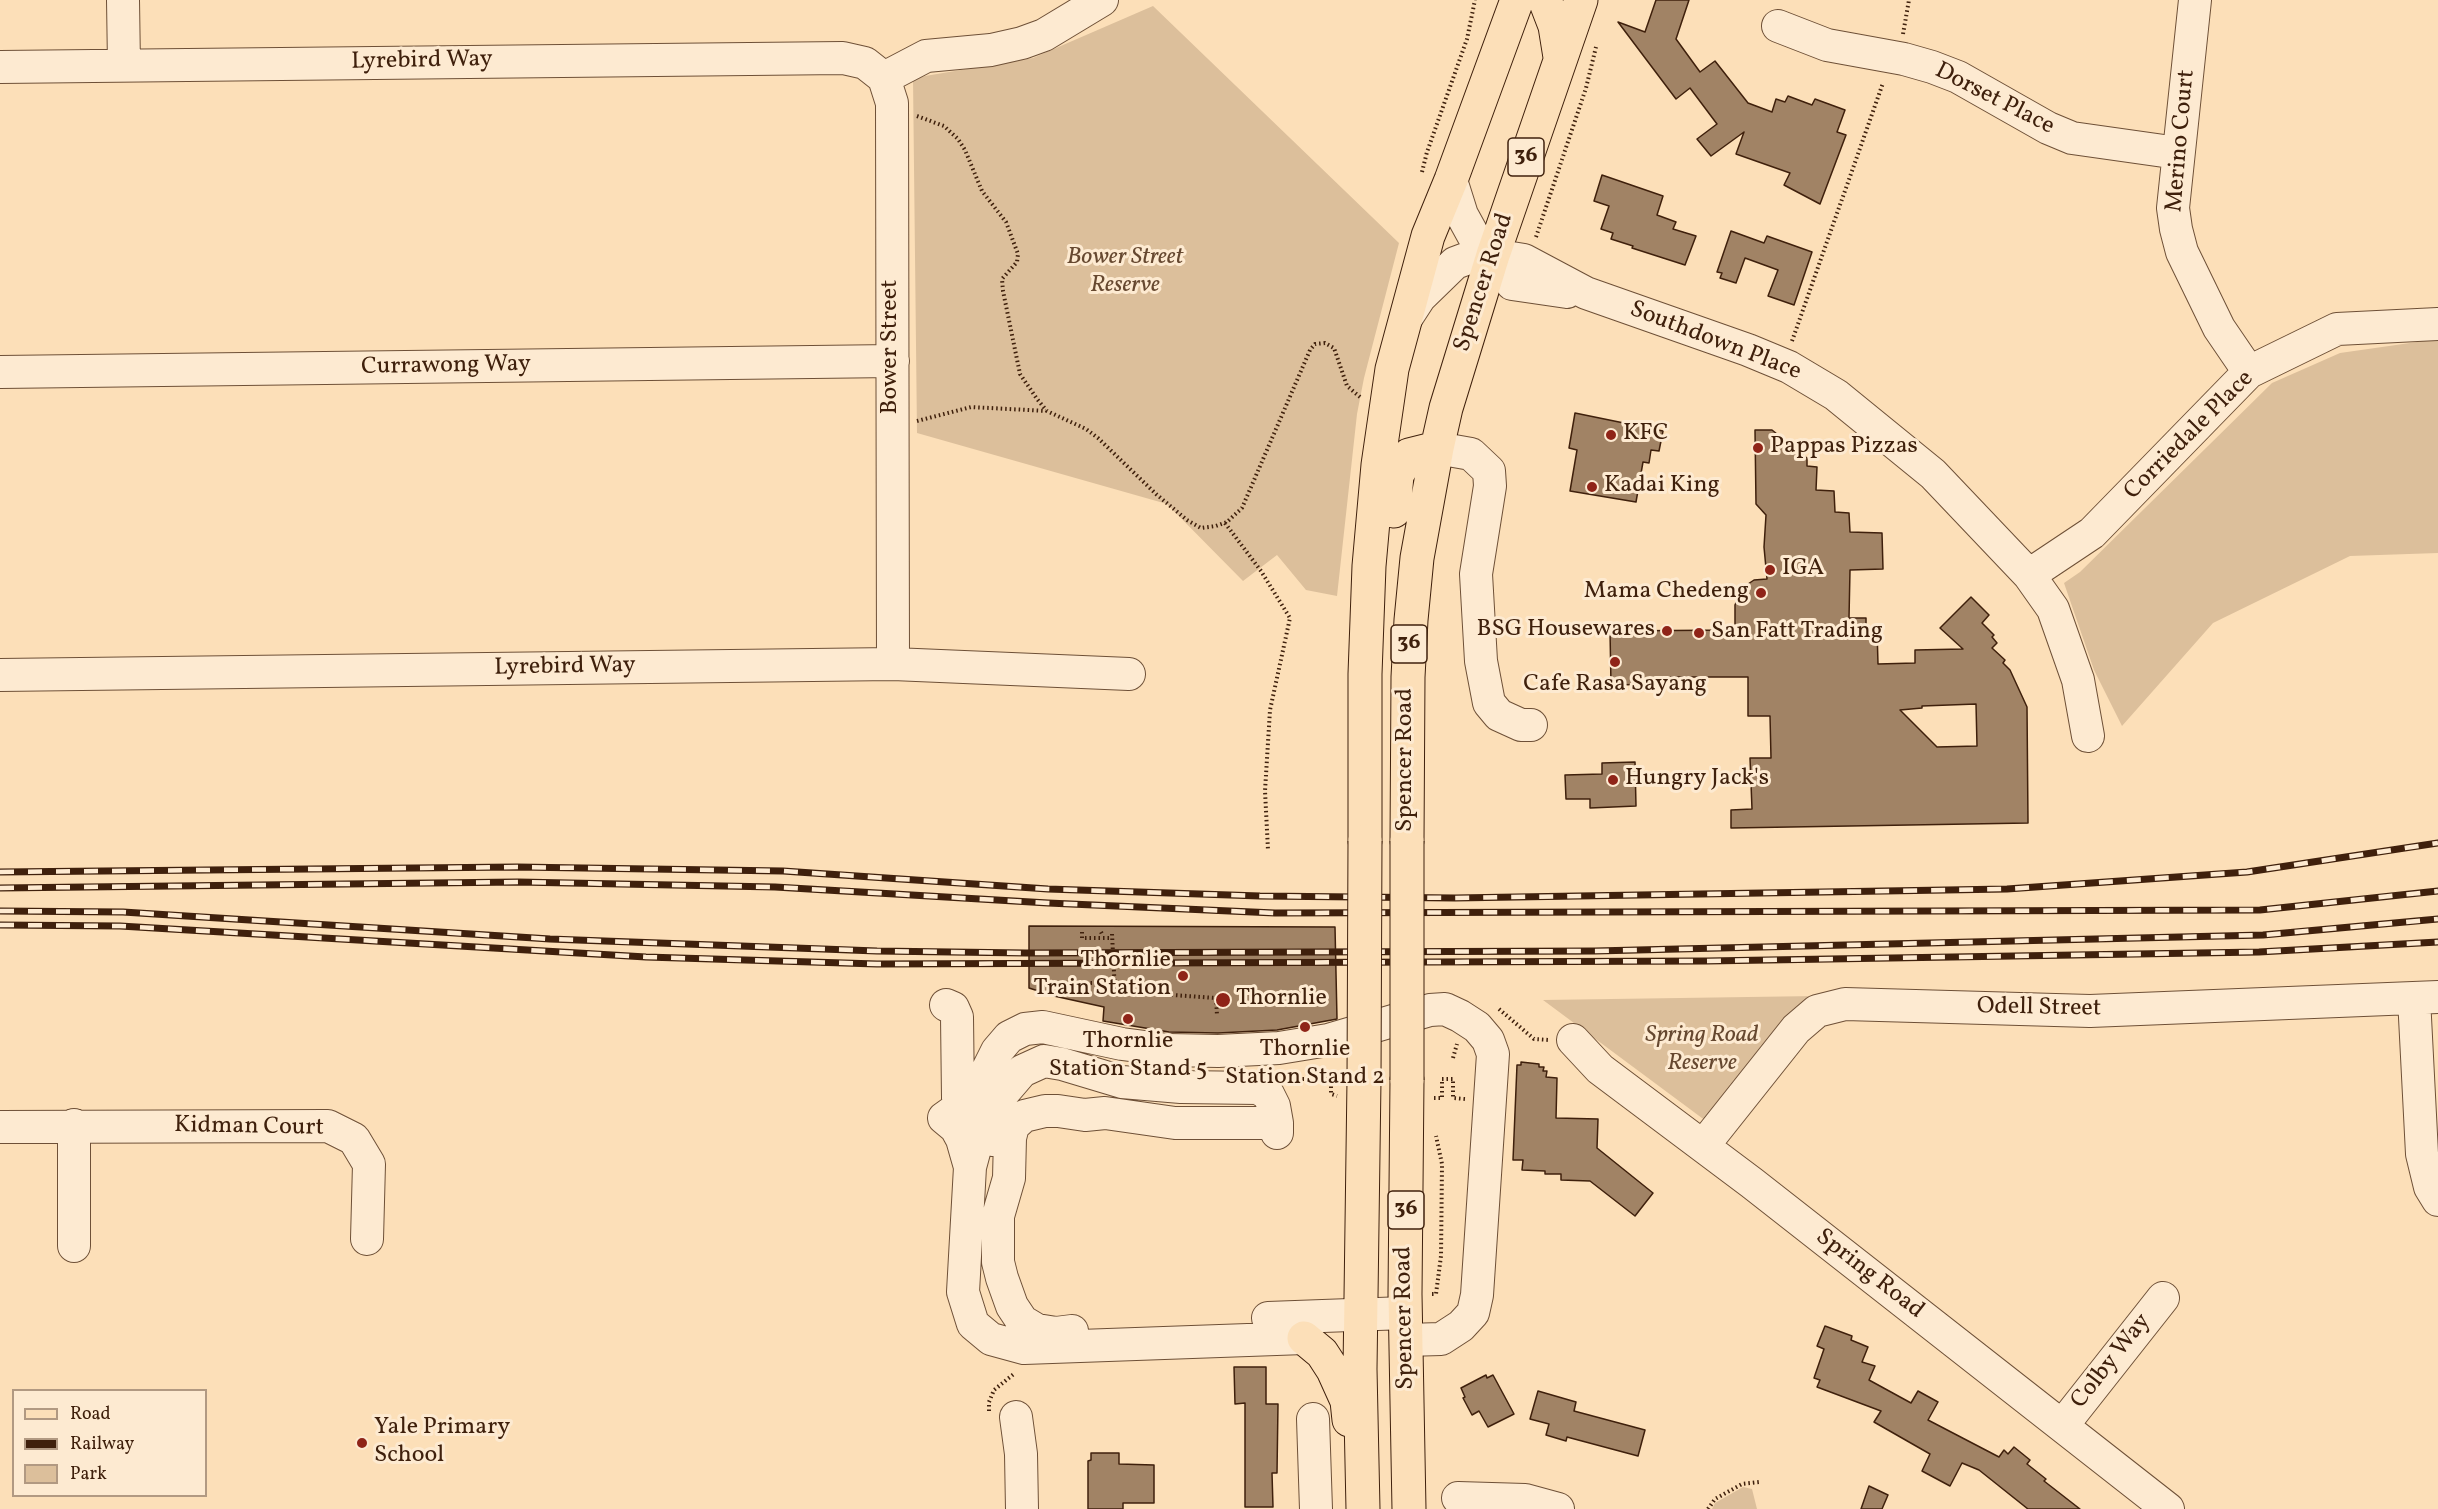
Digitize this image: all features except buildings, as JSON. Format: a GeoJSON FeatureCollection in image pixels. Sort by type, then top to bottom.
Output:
{"type":"FeatureCollection","features":[{"type":"Feature","properties":{"kind":"main road","name":"Spencer Road"},"geometry":{"type":"LineString","coordinates":[[1364,1509],[1354,1089],[1365,841],[1365,674],[1369,566],[1378,465],[1392,369],[1402,323],[1428,236],[1517,0]]}},
{"type":"Feature","properties":{"kind":"main road"},"geometry":{"type":"LineString","coordinates":[[1545,0],[1555,26],[1560,59]]}},
{"type":"Feature","properties":{"kind":"main road","name":"Spencer Road"},"geometry":{"type":"LineString","coordinates":[[1409,1509],[1406,1327],[1418,1089],[1407,841],[1408,677],[1418,558],[1446,408],[1492,255],[1581,0]]}},
{"type":"Feature","properties":{"kind":"main road"},"geometry":{"type":"LineString","coordinates":[[1365,674],[1383,626],[1397,475],[1408,455],[1437,448]]}},
{"type":"Feature","properties":{"kind":"main road"},"geometry":{"type":"LineString","coordinates":[[1304,1338],[1322,1353],[1333,1370],[1347,1401],[1354,1509]]}},
{"type":"Feature","properties":{"kind":"street"},"geometry":{"type":"LineString","coordinates":[[123,0],[124,65]]}},
{"type":"Feature","properties":{"kind":"street"},"geometry":{"type":"LineString","coordinates":[[884,78],[926,56],[991,50],[1022,43],[1044,35],[1102,0]]}},
{"type":"Feature","properties":{"kind":"street","name":"Merino Court"},"geometry":{"type":"LineString","coordinates":[[2195,0],[2173,208],[2175,229],[2182,252],[2219,328],[2249,372]]}},
{"type":"Feature","properties":{"kind":"street","name":"Dorset Place"},"geometry":{"type":"LineString","coordinates":[[1778,26],[1827,45],[1932,67],[1958,77],[2048,128],[2072,138],[2178,153]]}},
{"type":"Feature","properties":{"kind":"street","name":"Lyrebird Way"},"geometry":{"type":"LineString","coordinates":[[0,68],[843,58],[865,63],[884,78]]}},
{"type":"Feature","properties":{"kind":"street","name":"Bower Street"},"geometry":{"type":"LineString","coordinates":[[884,78],[892,103],[893,664]]}},
{"type":"Feature","properties":{"kind":"street"},"geometry":{"type":"LineString","coordinates":[[1451,180],[1462,215],[1473,235],[1492,255]]}},
{"type":"Feature","properties":{"kind":"street","name":"Southdown Place"},"geometry":{"type":"LineString","coordinates":[[1402,323],[1420,297],[1455,263],[1472,257],[1492,255],[1524,260],[1586,293],[1782,364],[1836,395],[1933,474],[2030,575],[2053,609],[2078,680],[2088,736]]}},
{"type":"Feature","properties":{"kind":"street","name":"Corriedale Place"},"geometry":{"type":"LineString","coordinates":[[2030,575],[2092,533],[2249,372],[2337,329],[2438,324]]}},
{"type":"Feature","properties":{"kind":"street","name":"Currawong Way"},"geometry":{"type":"LineString","coordinates":[[0,372],[892,361]]}},
{"type":"Feature","properties":{"kind":"street"},"geometry":{"type":"LineString","coordinates":[[1437,448],[1471,454],[1489,471],[1490,486],[1476,574],[1481,661],[1489,703],[1499,715],[1521,725],[1531,725]]}},
{"type":"Feature","properties":{"kind":"street","name":"Lyrebird Way"},"geometry":{"type":"LineString","coordinates":[[0,675],[893,664],[1129,674]]}},
{"type":"Feature","properties":{"kind":"street"},"geometry":{"type":"LineString","coordinates":[[2426,997],[2422,1154],[2430,1187],[2438,1200]]}},
{"type":"Feature","properties":{"kind":"street","name":"Odell Street"},"geometry":{"type":"LineString","coordinates":[[1703,1146],[1796,1029],[1817,1011],[1845,1005],[2090,1011],[2426,997]]}},
{"type":"Feature","properties":{"kind":"street"},"geometry":{"type":"LineString","coordinates":[[946,1005],[953,1008],[957,1017],[958,1098],[972,1120],[1009,1159]]}},
{"type":"Feature","properties":{"kind":"street"},"geometry":{"type":"LineString","coordinates":[[972,1120],[992,1106],[1022,1071],[1044,1061],[1122,1082],[1181,1087],[1258,1088],[1268,1094],[1274,1106],[1277,1128],[1218,1130],[1163,1128],[1106,1123],[1085,1115],[1046,1122],[1024,1116],[1013,1126],[1009,1178],[998,1216],[998,1262],[1012,1306],[1022,1321],[1037,1330],[1056,1333],[1128,1323],[1361,1315],[1441,1339],[1461,1326],[1473,1313],[1477,1295],[1493,1054],[1488,1040],[1477,1027],[1445,1009],[1430,1010],[1328,1040],[1279,1048],[1228,1051],[1168,1050],[1122,1044],[1051,1028],[1025,1029],[1009,1037],[997,1051],[986,1073],[972,1120],[963,1292],[973,1324],[991,1339],[1024,1348],[1304,1338]]}},
{"type":"Feature","properties":{"kind":"street","name":"Spring Road"},"geometry":{"type":"LineString","coordinates":[[1573,1040],[1600,1069],[1703,1146],[2168,1509]]}},
{"type":"Feature","properties":{"kind":"street"},"geometry":{"type":"LineString","coordinates":[[972,1120],[1038,1096],[1054,1096],[1088,1104],[1106,1123]]}},
{"type":"Feature","properties":{"kind":"street"},"geometry":{"type":"LineString","coordinates":[[74,1125],[74,1246]]}},
{"type":"Feature","properties":{"kind":"street","name":"Kidman Court"},"geometry":{"type":"LineString","coordinates":[[0,1127],[328,1126],[354,1140],[369,1164],[368,1239]]}},
{"type":"Feature","properties":{"kind":"street"},"geometry":{"type":"LineString","coordinates":[[963,1292],[974,1301],[984,1302],[993,1298],[1002,1278]]}},
{"type":"Feature","properties":{"kind":"street","name":"Colby Way"},"geometry":{"type":"LineString","coordinates":[[2062,1426],[2163,1299]]}},
{"type":"Feature","properties":{"kind":"street"},"geometry":{"type":"LineString","coordinates":[[1016,1417],[1022,1454],[1023,1509]]}},
{"type":"Feature","properties":{"kind":"street"},"geometry":{"type":"LineString","coordinates":[[1313,1419],[1316,1509]]}},
{"type":"Feature","properties":{"kind":"street"},"geometry":{"type":"LineString","coordinates":[[1458,1498],[1525,1500],[1558,1509]]}},
{"type":"Feature","properties":{"kind":"path"},"geometry":{"type":"LineString","coordinates":[[1782,364],[1799,324],[1883,88],[1909,0]]}},
{"type":"Feature","properties":{"kind":"path"},"geometry":{"type":"LineString","coordinates":[[1534,242],[1586,88],[1597,44]]}},
{"type":"Feature","properties":{"kind":"path"},"geometry":{"type":"LineString","coordinates":[[908,114],[933,120],[944,126],[958,139],[982,191],[1006,222],[1018,254],[1017,262],[1002,279],[1015,359],[1020,374],[1047,411]]}},
{"type":"Feature","properties":{"kind":"path"},"geometry":{"type":"LineString","coordinates":[[892,425],[908,424],[971,407],[1047,411],[1086,429],[1098,438],[1156,494],[1187,520],[1201,528],[1225,523],[1236,516],[1242,508],[1310,351],[1316,344],[1325,343],[1334,348],[1347,386],[1367,403]]}},
{"type":"Feature","properties":{"kind":"path"},"geometry":{"type":"LineString","coordinates":[[1225,523],[1261,571],[1290,618],[1270,710],[1265,791],[1268,850]]}},
{"type":"Feature","properties":{"kind":"path"},"geometry":{"type":"LineString","coordinates":[[1082,933],[1082,938],[1112,936],[1115,992]]}},
{"type":"Feature","properties":{"kind":"path"},"geometry":{"type":"LineString","coordinates":[[1083,988],[1083,983],[1103,987],[1114,983]]}},
{"type":"Feature","properties":{"kind":"path"},"geometry":{"type":"LineString","coordinates":[[1158,994],[1216,998],[1217,1015]]}},
{"type":"Feature","properties":{"kind":"path"},"geometry":{"type":"LineString","coordinates":[[1491,1002],[1534,1039],[1573,1040]]}},
{"type":"Feature","properties":{"kind":"path"},"geometry":{"type":"LineString","coordinates":[[1299,1079],[1331,1080],[1331,1094],[1354,1089]]}},
{"type":"Feature","properties":{"kind":"path"},"geometry":{"type":"LineString","coordinates":[[1418,1089],[1442,1098],[1442,1079],[1453,1079],[1453,1098],[1469,1099]]}},
{"type":"Feature","properties":{"kind":"path"},"geometry":{"type":"LineString","coordinates":[[1434,1131],[1442,1164],[1442,1256],[1436,1294]]}},
{"type":"Feature","properties":{"kind":"path"},"geometry":{"type":"LineString","coordinates":[[1708,1509],[1715,1499],[1742,1484],[1759,1482]]}},
{"type":"Feature","properties":{"kind":"green space","name":"Bower Street Reserve"},"geometry":{"type":"Polygon","coordinates":[[[1153,6],[1399,243],[1357,414],[1337,596],[1306,590],[1277,555],[1243,581],[1167,504],[917,433],[913,78],[1033,58],[1153,6]]]}},
{"type":"Feature","properties":{"kind":"green space"},"geometry":{"type":"Polygon","coordinates":[[[2438,339],[2438,553],[2350,556],[2213,623],[2122,726],[2094,670],[2064,583],[2080,572],[2272,383],[2340,353],[2438,339]]]}},
{"type":"Feature","properties":{"kind":"green space","name":"Spring Road Reserve"},"geometry":{"type":"Polygon","coordinates":[[[1817,996],[1710,1124],[1543,1000],[1817,996]]]}},
{"type":"Feature","properties":{"kind":"green space"},"geometry":{"type":"Polygon","coordinates":[[[1743,1487],[1752,1489],[1757,1509],[1712,1509],[1715,1503],[1743,1487]]]}},
{"type":"Feature","properties":{"kind":"railway"},"geometry":{"type":"LineString","coordinates":[[0,872],[517,867],[783,871],[1048,889],[1260,896],[1455,898],[2007,889],[2247,872],[2438,843]]}},
{"type":"Feature","properties":{"kind":"railway"},"geometry":{"type":"LineString","coordinates":[[0,888],[518,882],[775,887],[1048,903],[1275,913],[2260,910],[2438,891]]}},
{"type":"Feature","properties":{"kind":"railway"},"geometry":{"type":"LineString","coordinates":[[0,911],[123,912],[550,939],[877,951],[1026,953],[1595,951],[2263,935],[2438,919]]}},
{"type":"Feature","properties":{"kind":"railway"},"geometry":{"type":"LineString","coordinates":[[0,925],[120,926],[646,957],[877,964],[1707,961],[2259,952],[2438,942]]}},
{"type":"Feature","properties":{"kind":"place","name":"KFC"},"geometry":{"type":"Point","coordinates":[1611,435]}},
{"type":"Feature","properties":{"kind":"place","name":"Pappas Pizzas"},"geometry":{"type":"Point","coordinates":[1758,448]}},
{"type":"Feature","properties":{"kind":"place","name":"Kadai King"},"geometry":{"type":"Point","coordinates":[1592,487]}},
{"type":"Feature","properties":{"kind":"place","name":"IGA"},"geometry":{"type":"Point","coordinates":[1770,570]}},
{"type":"Feature","properties":{"kind":"place","name":"Mama Chedeng"},"geometry":{"type":"Point","coordinates":[1761,593]}},
{"type":"Feature","properties":{"kind":"place","name":"BSG Housewares"},"geometry":{"type":"Point","coordinates":[1667,631]}},
{"type":"Feature","properties":{"kind":"place","name":"San Fatt Trading"},"geometry":{"type":"Point","coordinates":[1699,633]}},
{"type":"Feature","properties":{"kind":"place","name":"Cafe Rasa Sayang"},"geometry":{"type":"Point","coordinates":[1615,662]}},
{"type":"Feature","properties":{"kind":"place","name":"Hungry Jack's"},"geometry":{"type":"Point","coordinates":[1613,780]}},
{"type":"Feature","properties":{"kind":"place","name":"Thornlie Train Station"},"geometry":{"type":"Point","coordinates":[1183,976]}},
{"type":"Feature","properties":{"kind":"place","name":"Thornlie"},"geometry":{"type":"Point","coordinates":[1223,1000]}},
{"type":"Feature","properties":{"kind":"place","name":"Thornlie Station Stand 5"},"geometry":{"type":"Point","coordinates":[1128,1019]}},
{"type":"Feature","properties":{"kind":"place","name":"Thornlie Station Stand 2"},"geometry":{"type":"Point","coordinates":[1305,1027]}},
{"type":"Feature","properties":{"kind":"place","name":"Yale Primary School"},"geometry":{"type":"Point","coordinates":[362,1443]}}]}
